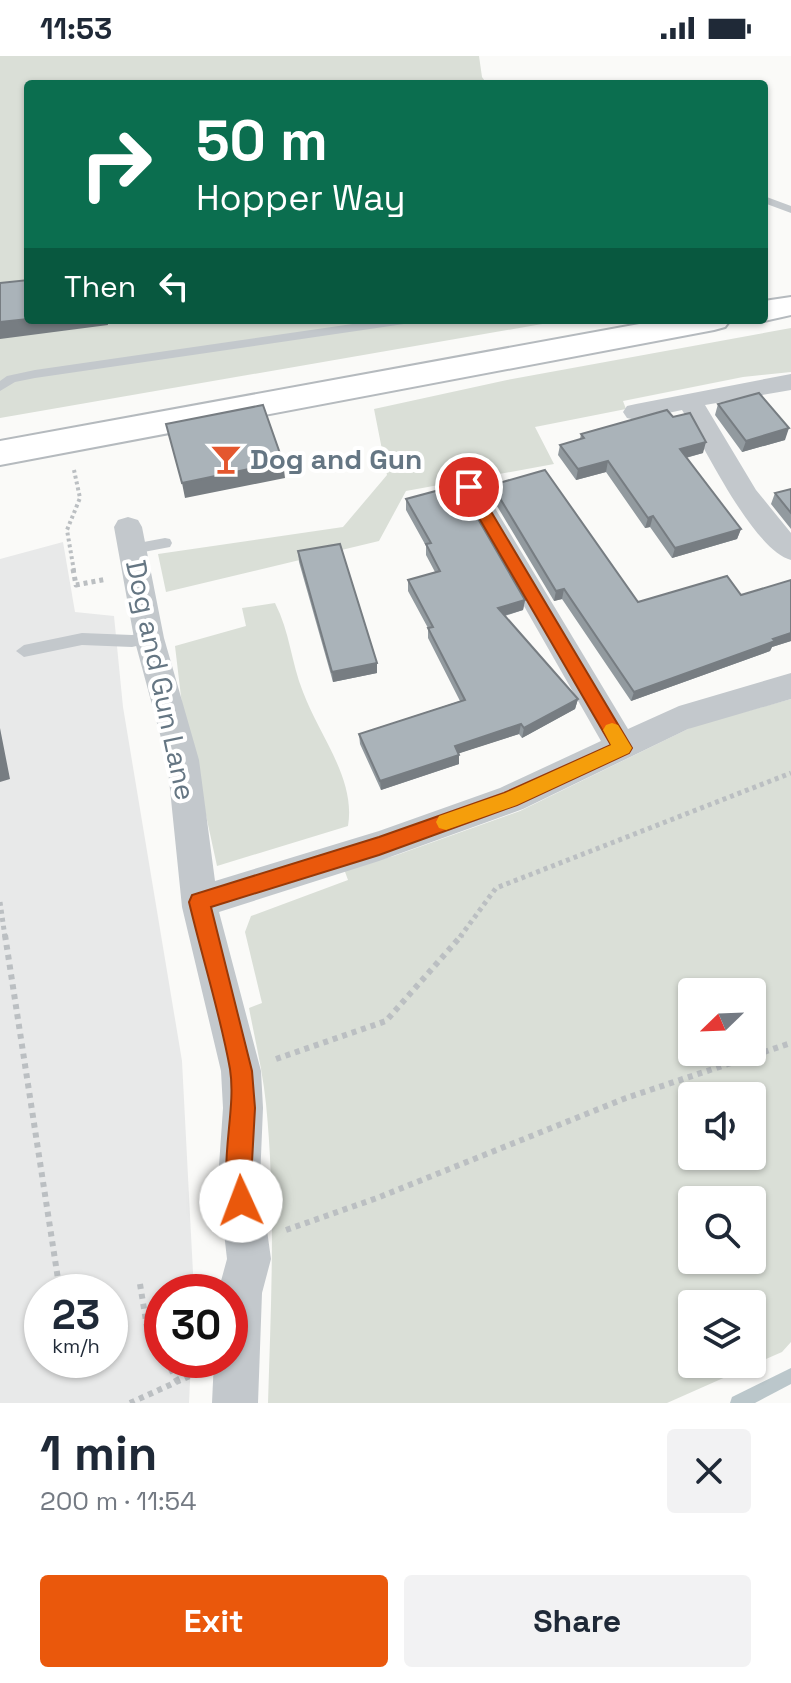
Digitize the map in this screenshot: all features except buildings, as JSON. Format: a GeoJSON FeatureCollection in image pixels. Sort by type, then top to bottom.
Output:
{"type":"FeatureCollection","features":[{"type":"Feature","properties":{"kind":"main road"},"geometry":{"type":"LineString","coordinates":[[768,310],[791,306]]}},
{"type":"Feature","properties":{"kind":"main road"},"geometry":{"type":"LineString","coordinates":[[0,453],[693,324]]}},
{"type":"Feature","properties":{"kind":"street"},"geometry":{"type":"LineString","coordinates":[[636,412],[791,382]]}},
{"type":"Feature","properties":{"kind":"street"},"geometry":{"type":"LineString","coordinates":[[689,400],[725,458],[740,492],[766,526],[791,550]]}},
{"type":"Feature","properties":{"kind":"street"},"geometry":{"type":"LineString","coordinates":[[469,487],[622,748]]}},
{"type":"Feature","properties":{"kind":"street","name":"Dog and Gun Lane"},"geometry":{"type":"LineString","coordinates":[[141,548],[149,638],[183,760],[199,902],[241,1071],[243,1108],[239,1180],[249,1259],[240,1293],[235,1403]]}},
{"type":"Feature","properties":{"kind":"street"},"geometry":{"type":"LineString","coordinates":[[199,902],[379,846],[511,799],[679,719],[791,686]]}},
{"type":"Feature","properties":{"kind":"lane"},"geometry":{"type":"LineString","coordinates":[[768,201],[791,210]]}},
{"type":"Feature","properties":{"kind":"lane"},"geometry":{"type":"LineString","coordinates":[[0,387],[11,379],[35,374],[377,324]]}},
{"type":"Feature","properties":{"kind":"lane"},"geometry":{"type":"LineString","coordinates":[[24,651],[82,639],[132,641],[149,638]]}},
{"type":"Feature","properties":{"kind":"path"},"geometry":{"type":"LineString","coordinates":[[67,442],[80,498],[67,530],[76,585],[141,548]]}},
{"type":"Feature","properties":{"kind":"path"},"geometry":{"type":"LineString","coordinates":[[241,1071],[386,1021],[453,947],[496,888],[791,773]]}},
{"type":"Feature","properties":{"kind":"path"},"geometry":{"type":"LineString","coordinates":[[0,902],[57,1274]]}},
{"type":"Feature","properties":{"kind":"path"},"geometry":{"type":"LineString","coordinates":[[247,1244],[377,1198],[626,1098],[791,1043]]}},
{"type":"Feature","properties":{"kind":"path"},"geometry":{"type":"LineString","coordinates":[[140,1284],[144,1309]]}},
{"type":"Feature","properties":{"kind":"path"},"geometry":{"type":"LineString","coordinates":[[176,1378],[178,1382]]}},
{"type":"Feature","properties":{"kind":"path"},"geometry":{"type":"LineString","coordinates":[[130,1403],[186,1378]]}},
{"type":"Feature","properties":{"kind":"shaded area"},"geometry":{"type":"Polygon","coordinates":[[[0,56],[479,56],[484,80],[24,80],[24,324],[542,324],[0,418],[0,56]]]}},
{"type":"Feature","properties":{"kind":"shaded area"},"geometry":{"type":"Polygon","coordinates":[[[791,328],[791,372],[743,377],[623,401],[626,409],[535,427],[554,464],[406,491],[379,541],[166,592],[158,554],[343,527],[387,475],[374,409],[507,380],[791,328]]]}},
{"type":"Feature","properties":{"kind":"shaded area"},"geometry":{"type":"Polygon","coordinates":[[[63,542],[75,612],[114,616],[123,707],[182,1061],[193,1274],[144,1274],[144,1378],[190,1378],[189,1403],[0,1403],[0,559],[63,542]]]}},
{"type":"Feature","properties":{"kind":"shaded area"},"geometry":{"type":"Polygon","coordinates":[[[275,603],[303,692],[347,791],[348,826],[217,866],[182,705],[175,646],[246,626],[242,608],[275,603]]]}},
{"type":"Feature","properties":{"kind":"shaded area"},"geometry":{"type":"Polygon","coordinates":[[[791,699],[791,1342],[782,1352],[766,1359],[766,1290],[678,1290],[678,1378],[723,1378],[667,1403],[268,1403],[271,1179],[265,1092],[249,1008],[262,1003],[245,932],[251,916],[348,880],[344,869],[394,856],[520,811],[696,725],[791,699]]]}},
{"type":"Feature","properties":{"kind":"waterway"},"geometry":{"type":"LineString","coordinates":[[738,1403],[791,1376]]}},
{"type":"Feature","properties":{"kind":"slow traffic"},"geometry":{"type":"LineString","coordinates":[[446,822],[511,799],[622,748],[612,730]]}},
{"type":"Feature","properties":{"kind":"place","name":"Dog and Gun"},"geometry":{"type":"Point","coordinates":[226,459]}},
{"type":"Feature","properties":{"kind":"route"},"geometry":{"type":"LineString","coordinates":[[241,1201],[241,1071],[199,902],[379,846],[511,799],[622,748],[469,487]]}}]}
